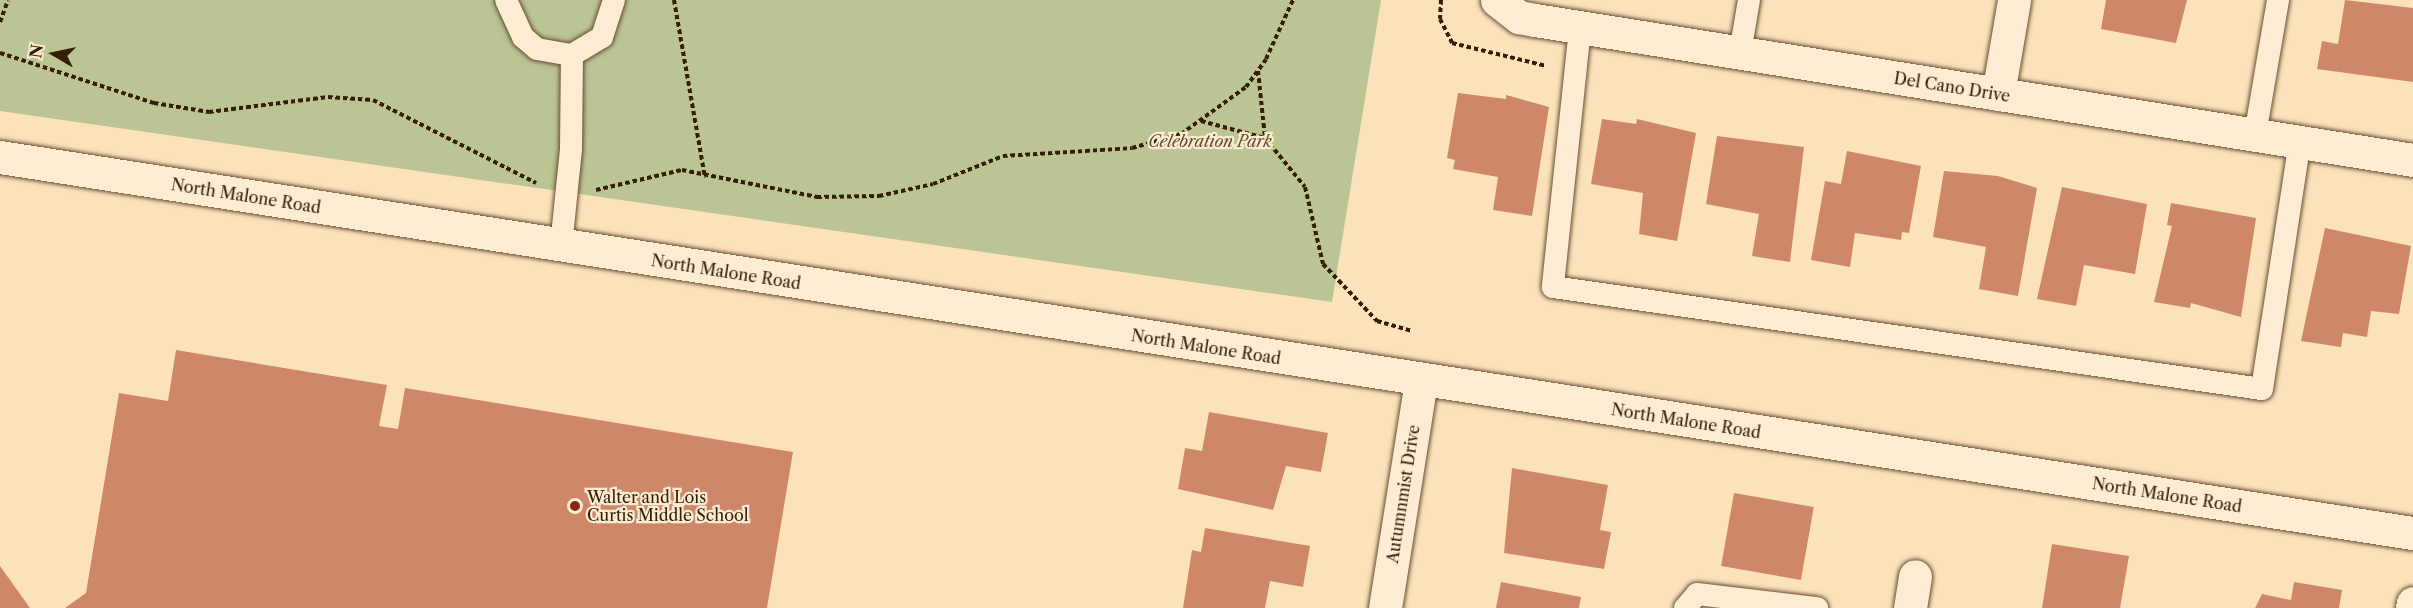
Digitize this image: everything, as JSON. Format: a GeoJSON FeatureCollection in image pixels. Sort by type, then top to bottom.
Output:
{"type":"FeatureCollection","features":[{"type":"Feature","properties":{"kind":"street","name":"Del Cano Drive"},"geometry":{"type":"LineString","coordinates":[[1497,0],[1519,17],[2413,160]]}},
{"type":"Feature","properties":{"kind":"street"},"geometry":{"type":"LineString","coordinates":[[1998,94],[2014,0]]}},
{"type":"Feature","properties":{"kind":"street","name":"North Malone Road"},"geometry":{"type":"LineString","coordinates":[[0,157],[2413,533]]}},
{"type":"Feature","properties":{"kind":"street","name":"Autumnmist Drive"},"geometry":{"type":"LineString","coordinates":[[1385,608],[1421,380]]}},
{"type":"Feature","properties":{"kind":"street"},"geometry":{"type":"LineString","coordinates":[[1910,608],[1915,576]]}},
{"type":"Feature","properties":{"kind":"street"},"geometry":{"type":"LineString","coordinates":[[2412,608],[2413,603]]}},
{"type":"Feature","properties":{"kind":"lane"},"geometry":{"type":"LineString","coordinates":[[506,0],[523,37],[537,49],[572,55],[602,37],[611,22],[614,0]]}},
{"type":"Feature","properties":{"kind":"lane"},"geometry":{"type":"LineString","coordinates":[[1740,53],[1749,0]]}},
{"type":"Feature","properties":{"kind":"lane"},"geometry":{"type":"LineString","coordinates":[[2255,135],[2278,0]]}},
{"type":"Feature","properties":{"kind":"lane"},"geometry":{"type":"LineString","coordinates":[[1580,27],[1553,287],[2262,389],[2300,142]]}},
{"type":"Feature","properties":{"kind":"lane"},"geometry":{"type":"LineString","coordinates":[[561,246],[568,190],[572,55]]}},
{"type":"Feature","properties":{"kind":"lane"},"geometry":{"type":"LineString","coordinates":[[1685,608],[1697,594],[1817,608]]}},
{"type":"Feature","properties":{"kind":"path"},"geometry":{"type":"LineString","coordinates":[[0,22],[8,0]]}},
{"type":"Feature","properties":{"kind":"path"},"geometry":{"type":"LineString","coordinates":[[675,0],[705,177]]}},
{"type":"Feature","properties":{"kind":"path"},"geometry":{"type":"LineString","coordinates":[[0,53],[154,103],[209,112],[328,97],[373,100],[522,180],[568,190],[612,189],[682,170],[705,177],[817,196],[879,196],[933,184],[1004,156],[1132,148],[1181,134],[1201,121],[1258,71],[1293,0]]}},
{"type":"Feature","properties":{"kind":"path"},"geometry":{"type":"LineString","coordinates":[[1441,0],[1440,19],[1452,43],[1558,69]]}},
{"type":"Feature","properties":{"kind":"path"},"geometry":{"type":"LineString","coordinates":[[1258,71],[1265,138],[1305,187],[1323,264],[1377,321],[1413,331]]}},
{"type":"Feature","properties":{"kind":"path"},"geometry":{"type":"LineString","coordinates":[[1201,121],[1265,138]]}},
{"type":"Feature","properties":{"kind":"green space","name":"Celebration Park"},"geometry":{"type":"Polygon","coordinates":[[[0,0],[1381,0],[1332,302],[0,111],[0,0]]]}},
{"type":"Feature","properties":{"kind":"building"},"geometry":{"type":"Polygon","coordinates":[[[2106,0],[2187,0],[2176,43],[2101,29],[2106,0]]]}},
{"type":"Feature","properties":{"kind":"building"},"geometry":{"type":"Polygon","coordinates":[[[2345,0],[2413,8],[2413,82],[2317,69],[2322,41],[2338,44],[2345,0]]]}},
{"type":"Feature","properties":{"kind":"building"},"geometry":{"type":"Polygon","coordinates":[[[1458,93],[1506,99],[1506,95],[1549,107],[1532,216],[1493,210],[1498,177],[1453,169],[1455,160],[1447,158],[1458,93]]]}},
{"type":"Feature","properties":{"kind":"building"},"geometry":{"type":"Polygon","coordinates":[[[1602,119],[1636,124],[1637,119],[1696,133],[1677,241],[1639,234],[1643,193],[1591,184],[1602,119]]]}},
{"type":"Feature","properties":{"kind":"building"},"geometry":{"type":"Polygon","coordinates":[[[1717,136],[1804,147],[1790,262],[1752,256],[1759,214],[1706,204],[1717,136]]]}},
{"type":"Feature","properties":{"kind":"building"},"geometry":{"type":"Polygon","coordinates":[[[1847,151],[1921,166],[1909,233],[1902,232],[1901,240],[1855,233],[1850,267],[1811,260],[1825,181],[1841,184],[1847,151]]]}},
{"type":"Feature","properties":{"kind":"building"},"geometry":{"type":"Polygon","coordinates":[[[1944,171],[1998,176],[2037,188],[2018,296],[1979,289],[1986,247],[1933,237],[1944,171]]]}},
{"type":"Feature","properties":{"kind":"building"},"geometry":{"type":"Polygon","coordinates":[[[2062,187],[2147,204],[2135,274],[2084,265],[2076,306],[2037,299],[2062,187]]]}},
{"type":"Feature","properties":{"kind":"building"},"geometry":{"type":"Polygon","coordinates":[[[2171,203],[2256,218],[2241,317],[2191,303],[2190,308],[2154,302],[2172,226],[2167,225],[2171,203]]]}},
{"type":"Feature","properties":{"kind":"building"},"geometry":{"type":"Polygon","coordinates":[[[2325,228],[2411,246],[2399,314],[2371,311],[2367,337],[2343,333],[2341,347],[2301,341],[2325,228]]]}},
{"type":"Feature","properties":{"kind":"building"},"geometry":{"type":"Polygon","coordinates":[[[176,350],[387,385],[379,426],[398,429],[405,388],[793,452],[767,608],[65,608],[86,593],[119,393],[168,401],[176,350]]]}},
{"type":"Feature","properties":{"kind":"building"},"geometry":{"type":"Polygon","coordinates":[[[1209,412],[1328,433],[1321,472],[1286,466],[1273,510],[1178,489],[1185,448],[1202,451],[1209,412]]]}},
{"type":"Feature","properties":{"kind":"building"},"geometry":{"type":"Polygon","coordinates":[[[1512,468],[1608,485],[1600,530],[1611,532],[1604,569],[1504,553],[1512,468]]]}},
{"type":"Feature","properties":{"kind":"building"},"geometry":{"type":"Polygon","coordinates":[[[1734,493],[1814,507],[1801,580],[1721,566],[1734,493]]]}},
{"type":"Feature","properties":{"kind":"building"},"geometry":{"type":"Polygon","coordinates":[[[1205,528],[1310,546],[1303,587],[1270,581],[1265,608],[1183,608],[1192,550],[1201,552],[1205,528]]]}},
{"type":"Feature","properties":{"kind":"building"},"geometry":{"type":"Polygon","coordinates":[[[2052,544],[2129,556],[2120,608],[2042,608],[2052,544]]]}},
{"type":"Feature","properties":{"kind":"building"},"geometry":{"type":"Polygon","coordinates":[[[0,566],[30,608],[0,608],[0,566]]]}},
{"type":"Feature","properties":{"kind":"building"},"geometry":{"type":"Polygon","coordinates":[[[1501,582],[1581,597],[1579,608],[1496,608],[1501,582]]]}},
{"type":"Feature","properties":{"kind":"building"},"geometry":{"type":"Polygon","coordinates":[[[2294,582],[2342,590],[2339,608],[2255,608],[2262,594],[2291,600],[2294,582]]]}},
{"type":"Feature","properties":{"kind":"place","name":"Walter and Lois Curtis Middle School"},"geometry":{"type":"Point","coordinates":[575,506]}}]}
